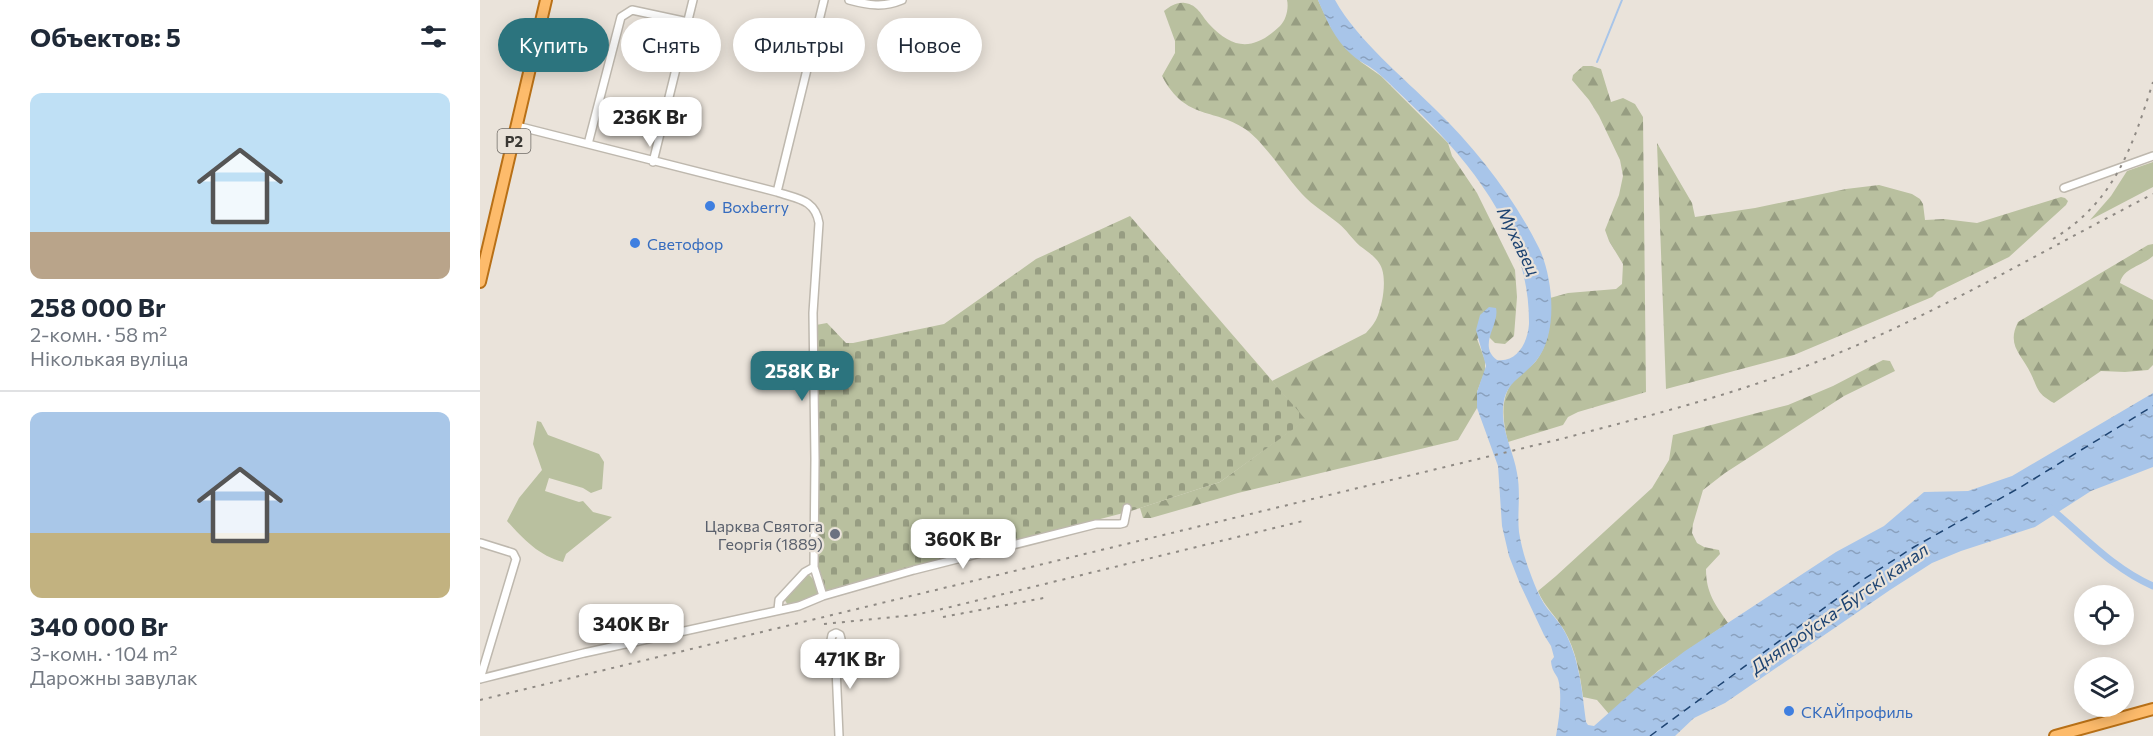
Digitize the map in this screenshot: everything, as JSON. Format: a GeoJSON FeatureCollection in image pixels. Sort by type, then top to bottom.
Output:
{"type":"FeatureCollection","features":[{"type":"Feature","properties":{"kind":"main road","name":"Р2"},"geometry":{"type":"LineString","coordinates":[[480,282],[546,0]]}},
{"type":"Feature","properties":{"kind":"main road"},"geometry":{"type":"LineString","coordinates":[[2055,736],[2153,709]]}},
{"type":"Feature","properties":{"kind":"street"},"geometry":{"type":"LineString","coordinates":[[689,18],[693,0]]}},
{"type":"Feature","properties":{"kind":"street"},"geometry":{"type":"LineString","coordinates":[[777,192],[824,0]]}},
{"type":"Feature","properties":{"kind":"street"},"geometry":{"type":"LineString","coordinates":[[849,0],[873,6],[892,5],[902,0]]}},
{"type":"Feature","properties":{"kind":"street"},"geometry":{"type":"LineString","coordinates":[[588,144],[621,17],[632,10],[669,18]]}},
{"type":"Feature","properties":{"kind":"street"},"geometry":{"type":"LineString","coordinates":[[653,162],[676,72]]}},
{"type":"Feature","properties":{"kind":"street"},"geometry":{"type":"LineString","coordinates":[[517,126],[777,192],[810,204],[815,209],[819,223],[813,313],[814,567],[823,596]]}},
{"type":"Feature","properties":{"kind":"street"},"geometry":{"type":"LineString","coordinates":[[2064,188],[2153,156]]}},
{"type":"Feature","properties":{"kind":"street"},"geometry":{"type":"LineString","coordinates":[[481,543],[513,553],[516,559],[480,679],[799,606],[823,596],[914,570],[1096,524],[1124,523],[1127,508]]}},
{"type":"Feature","properties":{"kind":"street"},"geometry":{"type":"LineString","coordinates":[[778,610],[779,600],[805,572],[814,567]]}},
{"type":"Feature","properties":{"kind":"street"},"geometry":{"type":"LineString","coordinates":[[836,645],[839,736]]}},
{"type":"Feature","properties":{"kind":"green space"},"geometry":{"type":"Polygon","coordinates":[[[1287,0],[1318,0],[1330,26],[1361,62],[1381,76],[1448,143],[1452,156],[1477,193],[1515,270],[1517,297],[1514,336],[1505,344],[1495,343],[1489,337],[1491,329],[1477,339],[1485,360],[1485,371],[1477,392],[1477,408],[1458,440],[1238,493],[1151,518],[1143,518],[1140,508],[1220,482],[1305,420],[1272,381],[1366,333],[1375,322],[1383,297],[1384,281],[1381,265],[1341,225],[1306,198],[1262,144],[1236,124],[1202,112],[1181,101],[1171,91],[1162,76],[1175,53],[1175,41],[1164,11],[1171,6],[1182,3],[1193,6],[1218,33],[1235,43],[1244,44],[1261,40],[1280,26],[1287,14],[1287,0]]]}},
{"type":"Feature","properties":{"kind":"green space"},"geometry":{"type":"Polygon","coordinates":[[[1583,66],[1601,69],[1611,102],[1623,98],[1635,104],[1643,117],[1646,392],[1578,412],[1568,417],[1563,425],[1508,442],[1504,425],[1505,399],[1512,383],[1541,354],[1550,323],[1550,298],[1568,293],[1616,289],[1622,284],[1623,264],[1605,230],[1619,195],[1623,176],[1620,160],[1599,116],[1572,80],[1573,75],[1583,66]]]}},
{"type":"Feature","properties":{"kind":"green space"},"geometry":{"type":"Polygon","coordinates":[[[1657,143],[1692,203],[1695,217],[1879,185],[1912,194],[1920,199],[1925,220],[1944,219],[1977,223],[2061,197],[2068,201],[2009,257],[1937,292],[1932,297],[1794,355],[1666,389],[1657,143]]]}},
{"type":"Feature","properties":{"kind":"green space"},"geometry":{"type":"Polygon","coordinates":[[[2153,162],[2153,187],[2090,220],[2111,196],[2127,171],[2153,162]]]}},
{"type":"Feature","properties":{"kind":"green space"},"geometry":{"type":"Polygon","coordinates":[[[1130,216],[1306,420],[1220,482],[1131,511],[824,591],[819,579],[816,325],[827,323],[846,343],[853,343],[944,324],[1036,259],[1130,216]]]}},
{"type":"Feature","properties":{"kind":"green space"},"geometry":{"type":"Polygon","coordinates":[[[2153,244],[2153,256],[2125,274],[2120,283],[2153,300],[2153,365],[2148,370],[2101,371],[2054,403],[2048,400],[2039,391],[2014,344],[2018,322],[2153,244]]]}},
{"type":"Feature","properties":{"kind":"green space"},"geometry":{"type":"Polygon","coordinates":[[[1883,360],[1890,361],[1895,371],[1844,396],[1725,473],[1703,490],[1692,533],[1697,543],[1719,550],[1720,554],[1706,569],[1706,577],[1712,598],[1728,623],[1659,670],[1609,714],[1597,700],[1583,697],[1572,646],[1538,591],[1652,488],[1669,460],[1673,435],[1788,405],[1833,386],[1883,360]]]}},
{"type":"Feature","properties":{"kind":"green space"},"geometry":{"type":"Polygon","coordinates":[[[537,421],[541,422],[548,435],[599,454],[604,462],[602,489],[591,493],[583,488],[549,478],[545,491],[579,502],[583,501],[593,512],[612,517],[566,554],[563,562],[539,551],[507,521],[519,498],[542,470],[533,444],[537,421]]]}},
{"type":"Feature","properties":{"kind":"green space"},"geometry":{"type":"Polygon","coordinates":[[[808,574],[816,584],[817,597],[788,605],[784,599],[808,574]]]}},
{"type":"Feature","properties":{"kind":"water"},"geometry":{"type":"Polygon","coordinates":[[[1318,0],[1335,0],[1368,44],[1466,141],[1518,210],[1544,260],[1548,274],[1551,305],[1548,336],[1536,361],[1508,389],[1503,405],[1503,416],[1505,431],[1516,466],[1519,532],[1524,554],[1541,599],[1562,627],[1571,645],[1582,688],[1588,725],[1594,726],[1639,686],[1685,651],[1836,552],[1884,526],[1924,492],[1968,491],[2012,476],[2153,393],[2153,467],[2091,491],[2035,527],[1932,563],[1725,703],[1694,718],[1675,736],[1556,736],[1560,696],[1558,680],[1551,661],[1554,657],[1509,556],[1502,526],[1498,466],[1477,408],[1477,392],[1486,366],[1476,330],[1480,315],[1489,307],[1496,308],[1489,348],[1497,360],[1511,358],[1520,350],[1527,337],[1529,324],[1526,288],[1518,255],[1487,193],[1466,165],[1419,112],[1386,80],[1345,48],[1332,29],[1318,0]]]}},
{"type":"Feature","properties":{"kind":"waterway"},"geometry":{"type":"LineString","coordinates":[[1597,62],[1622,0]]}},
{"type":"Feature","properties":{"kind":"waterway"},"geometry":{"type":"LineString","coordinates":[[2050,508],[2112,561],[2138,579],[2153,586]]}},
{"type":"Feature","properties":{"kind":"ferry route"},"geometry":{"type":"LineString","coordinates":[[1650,736],[1861,581],[1914,547],[2019,488],[2153,406]]}},
{"type":"Feature","properties":{"kind":"railway"},"geometry":{"type":"LineString","coordinates":[[2053,239],[2092,208],[2106,190],[2128,151],[2153,82]]}},
{"type":"Feature","properties":{"kind":"railway"},"geometry":{"type":"LineString","coordinates":[[480,700],[1561,439],[1715,397],[1806,366],[1895,328],[1982,285],[2153,194]]}},
{"type":"Feature","properties":{"kind":"railway"},"geometry":{"type":"LineString","coordinates":[[824,624],[914,615],[938,610],[1303,521]]}},
{"type":"Feature","properties":{"kind":"railway"},"geometry":{"type":"LineString","coordinates":[[943,617],[1049,597]]}},
{"type":"Feature","properties":{"kind":"place","name":"Boxberry"},"geometry":{"type":"Point","coordinates":[710,206]}},
{"type":"Feature","properties":{"kind":"place","name":"Светофор"},"geometry":{"type":"Point","coordinates":[635,243]}},
{"type":"Feature","properties":{"kind":"place","name":"Царква Святога Георгія (1889)"},"geometry":{"type":"Point","coordinates":[835,534]}},
{"type":"Feature","properties":{"kind":"place","name":"СКАЙпрофиль"},"geometry":{"type":"Point","coordinates":[1789,711]}},
{"type":"Feature","properties":{"kind":"water label","name":"Мухавец"},"geometry":{"type":"Point","coordinates":[1519,241]}},
{"type":"Feature","properties":{"kind":"water label","name":"Дняпроўска-Бугскі канал"},"geometry":{"type":"Point","coordinates":[1839,608]}}]}
